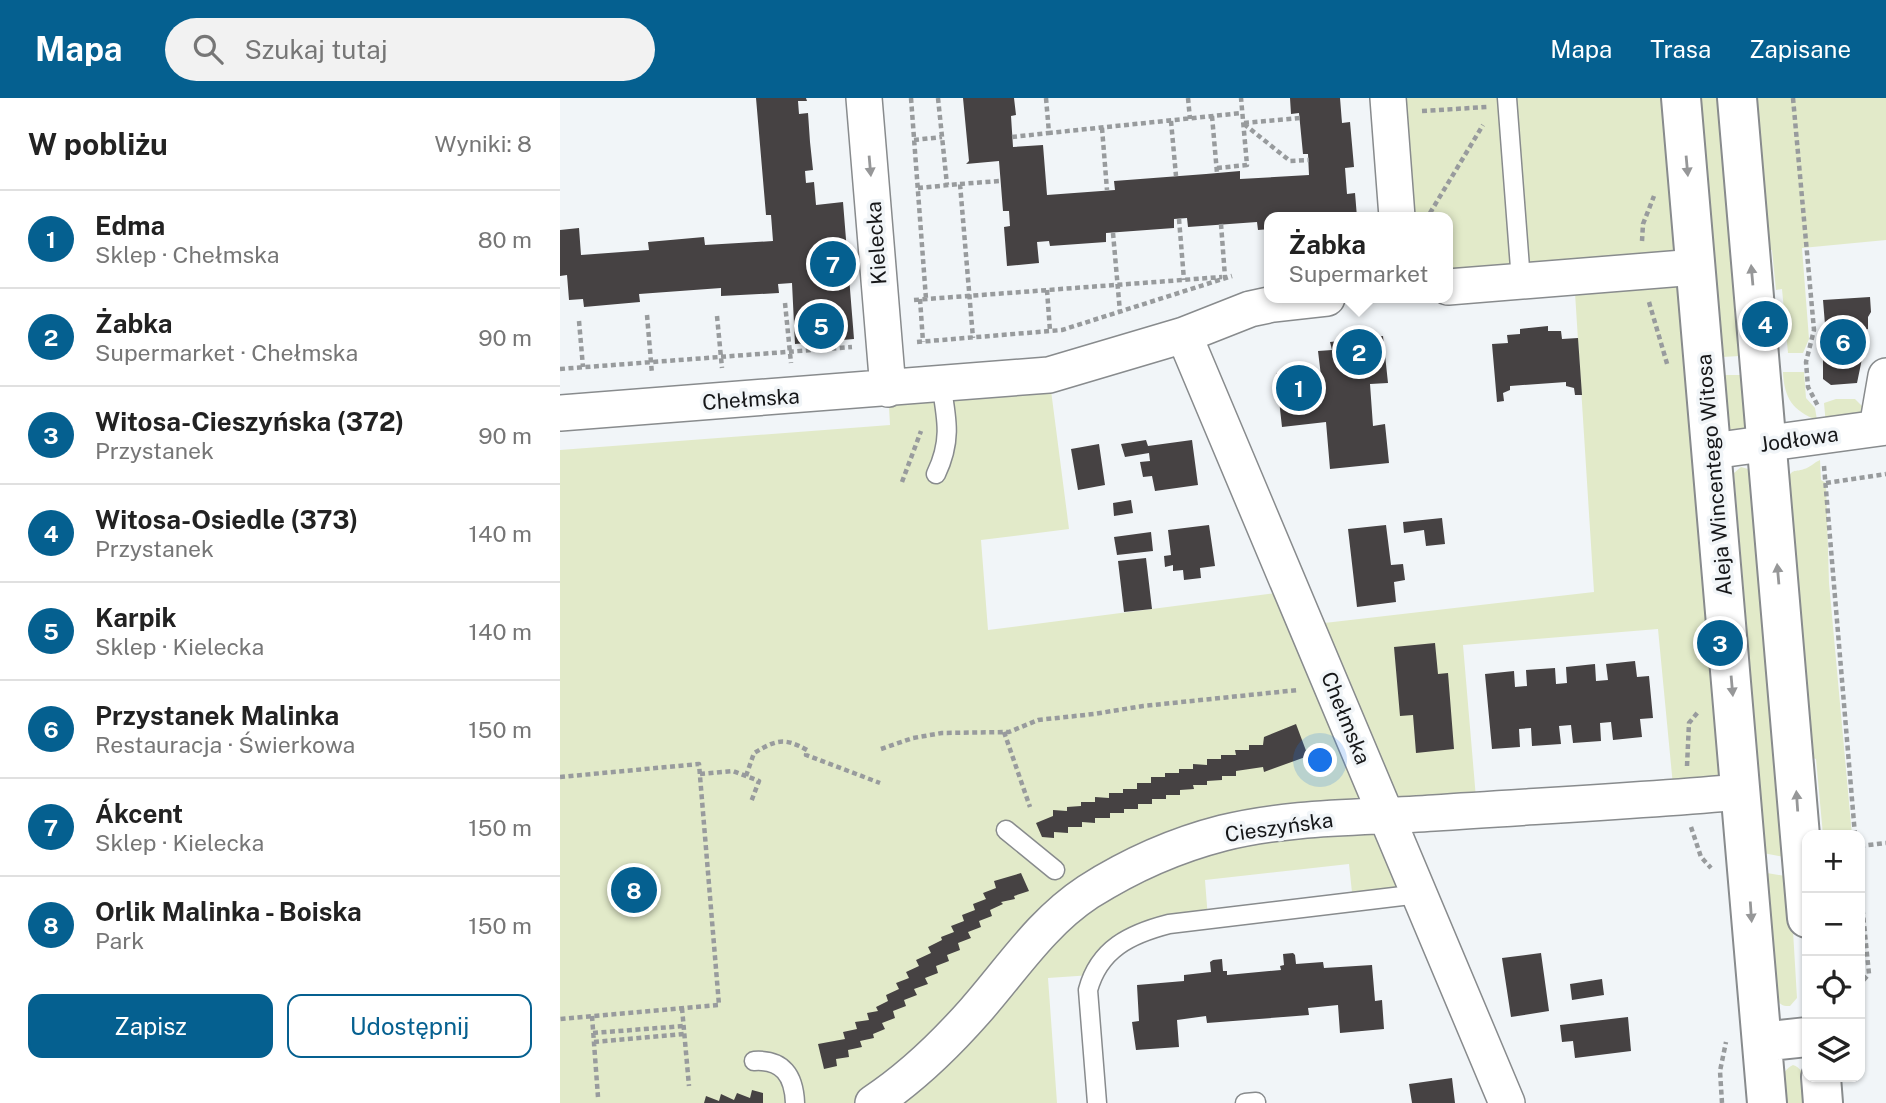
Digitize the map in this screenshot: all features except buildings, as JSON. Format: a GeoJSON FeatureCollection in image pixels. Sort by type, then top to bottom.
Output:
{"type":"FeatureCollection","features":[{"type":"Feature","properties":{"kind":"street","name":"Kielecka"},"geometry":{"type":"LineString","coordinates":[[864,98],[888,389]]}},
{"type":"Feature","properties":{"kind":"street","name":"Aleja Wincentego Witosa"},"geometry":{"type":"LineString","coordinates":[[1681,98],[1767,1103]]}},
{"type":"Feature","properties":{"kind":"street"},"geometry":{"type":"LineString","coordinates":[[1737,98],[1805,893]]}},
{"type":"Feature","properties":{"kind":"street"},"geometry":{"type":"LineString","coordinates":[[1389,105],[1397,212]]}},
{"type":"Feature","properties":{"kind":"street"},"geometry":{"type":"LineString","coordinates":[[1453,287],[1696,268]]}},
{"type":"Feature","properties":{"kind":"street","name":"Chełmska"},"geometry":{"type":"LineString","coordinates":[[560,413],[888,389],[1049,374],[1184,335],[1250,309],[1282,303]]}},
{"type":"Feature","properties":{"kind":"street","name":"Chełmska"},"geometry":{"type":"LineString","coordinates":[[1184,335],[1507,1103]]}},
{"type":"Feature","properties":{"kind":"street"},"geometry":{"type":"LineString","coordinates":[[1881,427],[1886,376]]}},
{"type":"Feature","properties":{"kind":"street","name":"Jodłowa"},"geometry":{"type":"LineString","coordinates":[[1712,451],[1881,427]]}},
{"type":"Feature","properties":{"kind":"street","name":"Cieszyńska"},"geometry":{"type":"LineString","coordinates":[[873,1103],[941,1047],[1050,922],[1089,892],[1119,874],[1185,845],[1224,833],[1305,821],[1741,792]]}},
{"type":"Feature","properties":{"kind":"street"},"geometry":{"type":"LineString","coordinates":[[1762,1042],[1802,1038]]}},
{"type":"Feature","properties":{"kind":"street"},"geometry":{"type":"LineString","coordinates":[[1821,1082],[1823,1103]]}},
{"type":"Feature","properties":{"kind":"lane"},"geometry":{"type":"LineString","coordinates":[[1507,98],[1521,281]]}},
{"type":"Feature","properties":{"kind":"lane"},"geometry":{"type":"LineString","coordinates":[[933,385],[949,432],[943,460],[936,474]]}},
{"type":"Feature","properties":{"kind":"lane"},"geometry":{"type":"LineString","coordinates":[[1006,830],[1055,870]]}},
{"type":"Feature","properties":{"kind":"lane"},"geometry":{"type":"LineString","coordinates":[[1097,1103],[1088,990],[1092,975],[1105,955],[1120,944],[1145,931],[1169,924],[1419,894]]}},
{"type":"Feature","properties":{"kind":"lane"},"geometry":{"type":"LineString","coordinates":[[754,1061],[769,1060],[783,1068],[794,1088],[795,1103]]}},
{"type":"Feature","properties":{"kind":"lane"},"geometry":{"type":"LineString","coordinates":[[1245,1103],[1256,1102]]}},
{"type":"Feature","properties":{"kind":"path"},"geometry":{"type":"LineString","coordinates":[[911,98],[918,188],[923,342]]}},
{"type":"Feature","properties":{"kind":"path"},"geometry":{"type":"LineString","coordinates":[[939,98],[947,185]]}},
{"type":"Feature","properties":{"kind":"path"},"geometry":{"type":"LineString","coordinates":[[1046,98],[1049,133]]}},
{"type":"Feature","properties":{"kind":"path"},"geometry":{"type":"LineString","coordinates":[[1188,98],[1190,119]]}},
{"type":"Feature","properties":{"kind":"path"},"geometry":{"type":"LineString","coordinates":[[1212,116],[1217,170],[1247,165],[1241,98]]}},
{"type":"Feature","properties":{"kind":"path"},"geometry":{"type":"LineString","coordinates":[[1389,105],[1494,107],[1431,212]]}},
{"type":"Feature","properties":{"kind":"path"},"geometry":{"type":"LineString","coordinates":[[1012,137],[1242,113]]}},
{"type":"Feature","properties":{"kind":"path"},"geometry":{"type":"LineString","coordinates":[[1243,123],[1300,118]]}},
{"type":"Feature","properties":{"kind":"path"},"geometry":{"type":"LineString","coordinates":[[1171,121],[1176,176]]}},
{"type":"Feature","properties":{"kind":"path"},"geometry":{"type":"LineString","coordinates":[[1243,123],[1290,161],[1309,160]]}},
{"type":"Feature","properties":{"kind":"path"},"geometry":{"type":"LineString","coordinates":[[1102,128],[1107,190]]}},
{"type":"Feature","properties":{"kind":"path"},"geometry":{"type":"LineString","coordinates":[[914,140],[942,137]]}},
{"type":"Feature","properties":{"kind":"path"},"geometry":{"type":"LineString","coordinates":[[918,188],[1000,181]]}},
{"type":"Feature","properties":{"kind":"path"},"geometry":{"type":"LineString","coordinates":[[960,184],[972,338]]}},
{"type":"Feature","properties":{"kind":"path"},"geometry":{"type":"LineString","coordinates":[[1180,219],[1184,280]]}},
{"type":"Feature","properties":{"kind":"path"},"geometry":{"type":"LineString","coordinates":[[1221,225],[1225,277]]}},
{"type":"Feature","properties":{"kind":"path"},"geometry":{"type":"LineString","coordinates":[[1113,233],[1120,312]]}},
{"type":"Feature","properties":{"kind":"path"},"geometry":{"type":"LineString","coordinates":[[881,302],[1245,275]]}},
{"type":"Feature","properties":{"kind":"path"},"geometry":{"type":"LineString","coordinates":[[560,369],[1062,330],[1232,276]]}},
{"type":"Feature","properties":{"kind":"path"},"geometry":{"type":"LineString","coordinates":[[1047,290],[1050,331]]}},
{"type":"Feature","properties":{"kind":"path"},"geometry":{"type":"LineString","coordinates":[[785,303],[794,396]]}},
{"type":"Feature","properties":{"kind":"path"},"geometry":{"type":"LineString","coordinates":[[647,315],[656,406]]}},
{"type":"Feature","properties":{"kind":"path"},"geometry":{"type":"LineString","coordinates":[[717,316],[724,401]]}},
{"type":"Feature","properties":{"kind":"path"},"geometry":{"type":"LineString","coordinates":[[579,321],[583,367]]}},
{"type":"Feature","properties":{"kind":"path"},"geometry":{"type":"LineString","coordinates":[[902,482],[925,420],[933,385]]}},
{"type":"Feature","properties":{"kind":"path"},"geometry":{"type":"LineString","coordinates":[[1826,482],[1886,474]]}},
{"type":"Feature","properties":{"kind":"path"},"geometry":{"type":"LineString","coordinates":[[881,749],[913,738],[942,733],[1004,732],[1038,720],[1333,686]]}},
{"type":"Feature","properties":{"kind":"path"},"geometry":{"type":"LineString","coordinates":[[1004,732],[1030,807]]}},
{"type":"Feature","properties":{"kind":"path"},"geometry":{"type":"LineString","coordinates":[[746,776],[754,753],[774,743],[792,742],[807,750],[806,755],[880,783]]}},
{"type":"Feature","properties":{"kind":"path"},"geometry":{"type":"LineString","coordinates":[[560,776],[699,764],[719,1005],[560,1019]]}},
{"type":"Feature","properties":{"kind":"path"},"geometry":{"type":"LineString","coordinates":[[699,774],[733,771],[759,781],[751,802]]}},
{"type":"Feature","properties":{"kind":"path"},"geometry":{"type":"LineString","coordinates":[[1865,845],[1886,843]]}},
{"type":"Feature","properties":{"kind":"path"},"geometry":{"type":"LineString","coordinates":[[1861,893],[1869,974],[1865,978]]}},
{"type":"Feature","properties":{"kind":"path"},"geometry":{"type":"LineString","coordinates":[[682,1008],[689,1086]]}},
{"type":"Feature","properties":{"kind":"path"},"geometry":{"type":"LineString","coordinates":[[592,1016],[598,1097]]}},
{"type":"Feature","properties":{"kind":"path"},"geometry":{"type":"LineString","coordinates":[[593,1034],[684,1026]]}},
{"type":"Feature","properties":{"kind":"path"},"geometry":{"type":"LineString","coordinates":[[594,1042],[684,1034]]}},
{"type":"Feature","properties":{"kind":"green space"},"geometry":{"type":"Polygon","coordinates":[[[1388,98],[1682,98],[1741,792],[1674,796],[1658,629],[1463,645],[1477,810],[1387,816],[1419,894],[1353,902],[1349,864],[1205,880],[1208,919],[1145,931],[1092,975],[1048,978],[1057,1103],[560,1103],[560,450],[890,425],[888,389],[1049,375],[1069,529],[981,540],[988,630],[1292,591],[1307,625],[1594,592],[1574,277],[1453,287],[1453,212],[1397,212],[1388,98]]]}},
{"type":"Feature","properties":{"kind":"green space"},"geometry":{"type":"Polygon","coordinates":[[[1701,98],[1718,98],[1740,356],[1722,357],[1701,98]]]}},
{"type":"Feature","properties":{"kind":"green space"},"geometry":{"type":"Polygon","coordinates":[[[1737,98],[1886,98],[1886,240],[1802,248],[1809,339],[1803,353],[1788,353],[1782,289],[1776,290],[1772,250],[1751,252],[1737,98]]]}},
{"type":"Feature","properties":{"kind":"green space"},"geometry":{"type":"Polygon","coordinates":[[[1783,372],[1804,372],[1806,398],[1815,408],[1817,420],[1791,402],[1785,389],[1783,372]]]}},
{"type":"Feature","properties":{"kind":"green space"},"geometry":{"type":"Polygon","coordinates":[[[1725,375],[1743,375],[1746,428],[1742,432],[1731,431],[1728,427],[1725,375]]]}},
{"type":"Feature","properties":{"kind":"green space"},"geometry":{"type":"Polygon","coordinates":[[[1836,399],[1855,399],[1865,409],[1859,414],[1826,425],[1824,403],[1836,399]]]}},
{"type":"Feature","properties":{"kind":"green space"},"geometry":{"type":"Polygon","coordinates":[[[1820,460],[1821,480],[1826,483],[1829,583],[1852,830],[1823,830],[1816,759],[1809,757],[1786,482],[1792,472],[1820,460]]]}},
{"type":"Feature","properties":{"kind":"green space"},"geometry":{"type":"Polygon","coordinates":[[[1741,467],[1751,473],[1784,857],[1763,853],[1765,845],[1734,473],[1741,467]]]}},
{"type":"Feature","properties":{"kind":"green space"},"geometry":{"type":"Polygon","coordinates":[[[1767,873],[1785,876],[1790,930],[1793,931],[1797,998],[1790,1006],[1780,1003],[1775,987],[1767,873]]]}},
{"type":"Feature","properties":{"kind":"green space"},"geometry":{"type":"Polygon","coordinates":[[[1793,1065],[1802,1073],[1807,1103],[1787,1103],[1783,1077],[1793,1065]]]}},
{"type":"Feature","properties":{"kind":"place","name":"Ákcent"},"geometry":{"type":"Point","coordinates":[833,264]}},
{"type":"Feature","properties":{"kind":"place","name":"Witosa-Osiedle (373)"},"geometry":{"type":"Point","coordinates":[1765,324]}},
{"type":"Feature","properties":{"kind":"place","name":"Karpik"},"geometry":{"type":"Point","coordinates":[821,326]}},
{"type":"Feature","properties":{"kind":"place","name":"Przystanek Malinka"},"geometry":{"type":"Point","coordinates":[1843,342]}},
{"type":"Feature","properties":{"kind":"place","name":"Żabka"},"geometry":{"type":"Point","coordinates":[1359,352]}},
{"type":"Feature","properties":{"kind":"place","name":"Edma"},"geometry":{"type":"Point","coordinates":[1299,388]}},
{"type":"Feature","properties":{"kind":"place","name":"Witosa-Cieszyńska (372)"},"geometry":{"type":"Point","coordinates":[1720,643]}},
{"type":"Feature","properties":{"kind":"place","name":"Orlik Malinka - Boiska"},"geometry":{"type":"Point","coordinates":[634,890]}}]}
